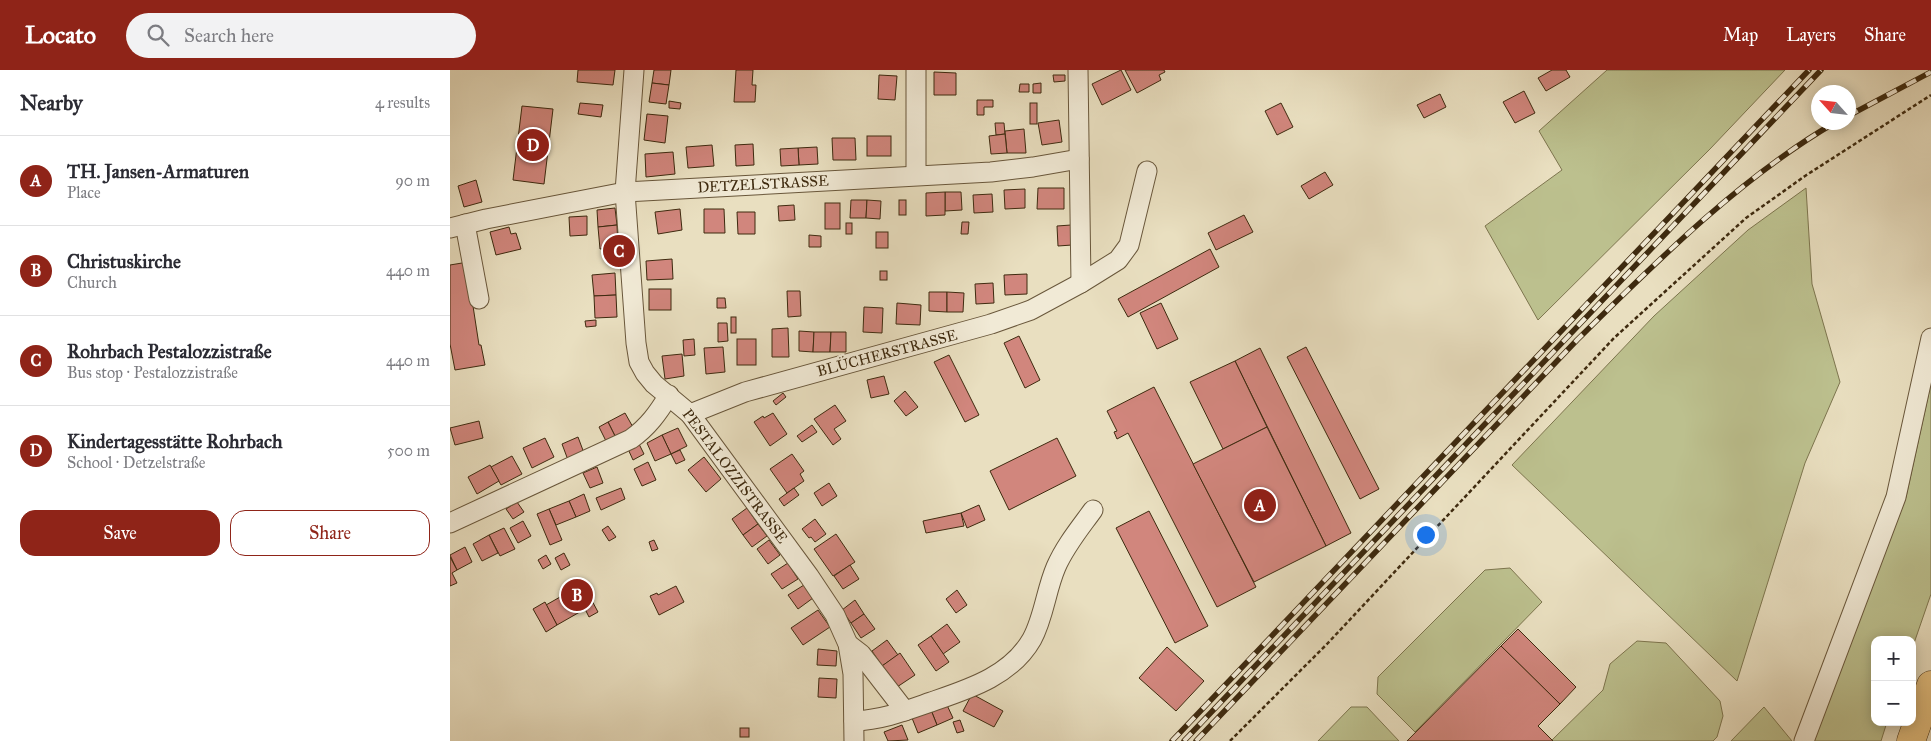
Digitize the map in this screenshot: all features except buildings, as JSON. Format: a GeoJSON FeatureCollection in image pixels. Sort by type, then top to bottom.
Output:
{"type":"FeatureCollection","features":[{"type":"Feature","properties":{"kind":"highway"},"geometry":{"type":"LineString","coordinates":[[1911,741],[1931,685]]}},
{"type":"Feature","properties":{"kind":"street","name":"PESTALOZZISTRASSE"},"geometry":{"type":"LineString","coordinates":[[634,70],[625,192],[639,362],[654,384],[690,414],[809,576],[835,615],[848,644],[853,674],[854,741]]}},
{"type":"Feature","properties":{"kind":"street"},"geometry":{"type":"LineString","coordinates":[[916,70],[916,176]]}},
{"type":"Feature","properties":{"kind":"street"},"geometry":{"type":"LineString","coordinates":[[1078,70],[1081,284]]}},
{"type":"Feature","properties":{"kind":"street","name":"DETZELSTRASSE"},"geometry":{"type":"LineString","coordinates":[[457,226],[625,192],[1016,169],[1078,158]]}},
{"type":"Feature","properties":{"kind":"street","name":"BLÜCHERSTRASSE"},"geometry":{"type":"LineString","coordinates":[[690,414],[745,392],[991,324],[1031,310],[1081,284],[1118,260],[1129,244],[1147,171]]}},
{"type":"Feature","properties":{"kind":"street"},"geometry":{"type":"LineString","coordinates":[[457,226],[479,299]]}},
{"type":"Feature","properties":{"kind":"street"},"geometry":{"type":"LineString","coordinates":[[1804,741],[1896,497],[1931,338]]}},
{"type":"Feature","properties":{"kind":"street"},"geometry":{"type":"LineString","coordinates":[[450,523],[631,440],[655,418],[669,396]]}},
{"type":"Feature","properties":{"kind":"street"},"geometry":{"type":"LineString","coordinates":[[854,721],[889,717],[974,687],[994,676],[1019,657],[1038,626],[1056,567],[1068,545],[1094,510]]}},
{"type":"Feature","properties":{"kind":"street","name":"PESTALOZZISTRASSE"},"geometry":{"type":"LineString","coordinates":[[848,644],[861,654],[905,711]]}},
{"type":"Feature","properties":{"kind":"path"},"geometry":{"type":"LineString","coordinates":[[1230,741],[1327,644],[1614,338],[1746,218],[1805,176],[1931,95]]}},
{"type":"Feature","properties":{"kind":"green space"},"geometry":{"type":"Polygon","coordinates":[[[1607,70],[1785,70],[1710,149],[1538,320],[1485,226],[1562,170],[1539,131],[1607,70]]]}},
{"type":"Feature","properties":{"kind":"green space"},"geometry":{"type":"Polygon","coordinates":[[[1806,188],[1812,284],[1840,382],[1805,463],[1737,681],[1512,465],[1654,316],[1748,230],[1806,188]]]}},
{"type":"Feature","properties":{"kind":"green space"},"geometry":{"type":"Polygon","coordinates":[[[1931,383],[1931,594],[1916,637],[1871,636],[1871,726],[1886,726],[1881,741],[1814,741],[1906,497],[1931,383]]]}},
{"type":"Feature","properties":{"kind":"green space"},"geometry":{"type":"Polygon","coordinates":[[[1510,568],[1542,602],[1415,732],[1377,694],[1378,677],[1485,570],[1510,568]]]}},
{"type":"Feature","properties":{"kind":"green space"},"geometry":{"type":"Polygon","coordinates":[[[1637,641],[1666,643],[1720,701],[1723,716],[1717,737],[1713,741],[1553,741],[1603,690],[1610,664],[1637,641]]]}},
{"type":"Feature","properties":{"kind":"green space"},"geometry":{"type":"Polygon","coordinates":[[[1351,707],[1367,707],[1399,741],[1318,741],[1351,707]]]}},
{"type":"Feature","properties":{"kind":"green space"},"geometry":{"type":"Polygon","coordinates":[[[1764,707],[1792,741],[1731,741],[1764,707]]]}},
{"type":"Feature","properties":{"kind":"railway"},"geometry":{"type":"LineString","coordinates":[[1172,741],[1809,70]]}},
{"type":"Feature","properties":{"kind":"railway"},"geometry":{"type":"LineString","coordinates":[[1184,741],[1821,70]]}},
{"type":"Feature","properties":{"kind":"railway"},"geometry":{"type":"LineString","coordinates":[[1856,112],[1931,72]]}},
{"type":"Feature","properties":{"kind":"railway"},"geometry":{"type":"LineString","coordinates":[[1196,741],[1577,340],[1637,281],[1733,194],[1767,168],[1823,130]]}},
{"type":"Feature","properties":{"kind":"place","name":"Kindertagesstätte Rohrbach"},"geometry":{"type":"Point","coordinates":[533,145]}},
{"type":"Feature","properties":{"kind":"place","name":"Rohrbach Pestalozzistraße"},"geometry":{"type":"Point","coordinates":[619,251]}},
{"type":"Feature","properties":{"kind":"place","name":"TH. Jansen-Armaturen"},"geometry":{"type":"Point","coordinates":[1260,505]}},
{"type":"Feature","properties":{"kind":"place","name":"Christuskirche"},"geometry":{"type":"Point","coordinates":[577,595]}}]}
